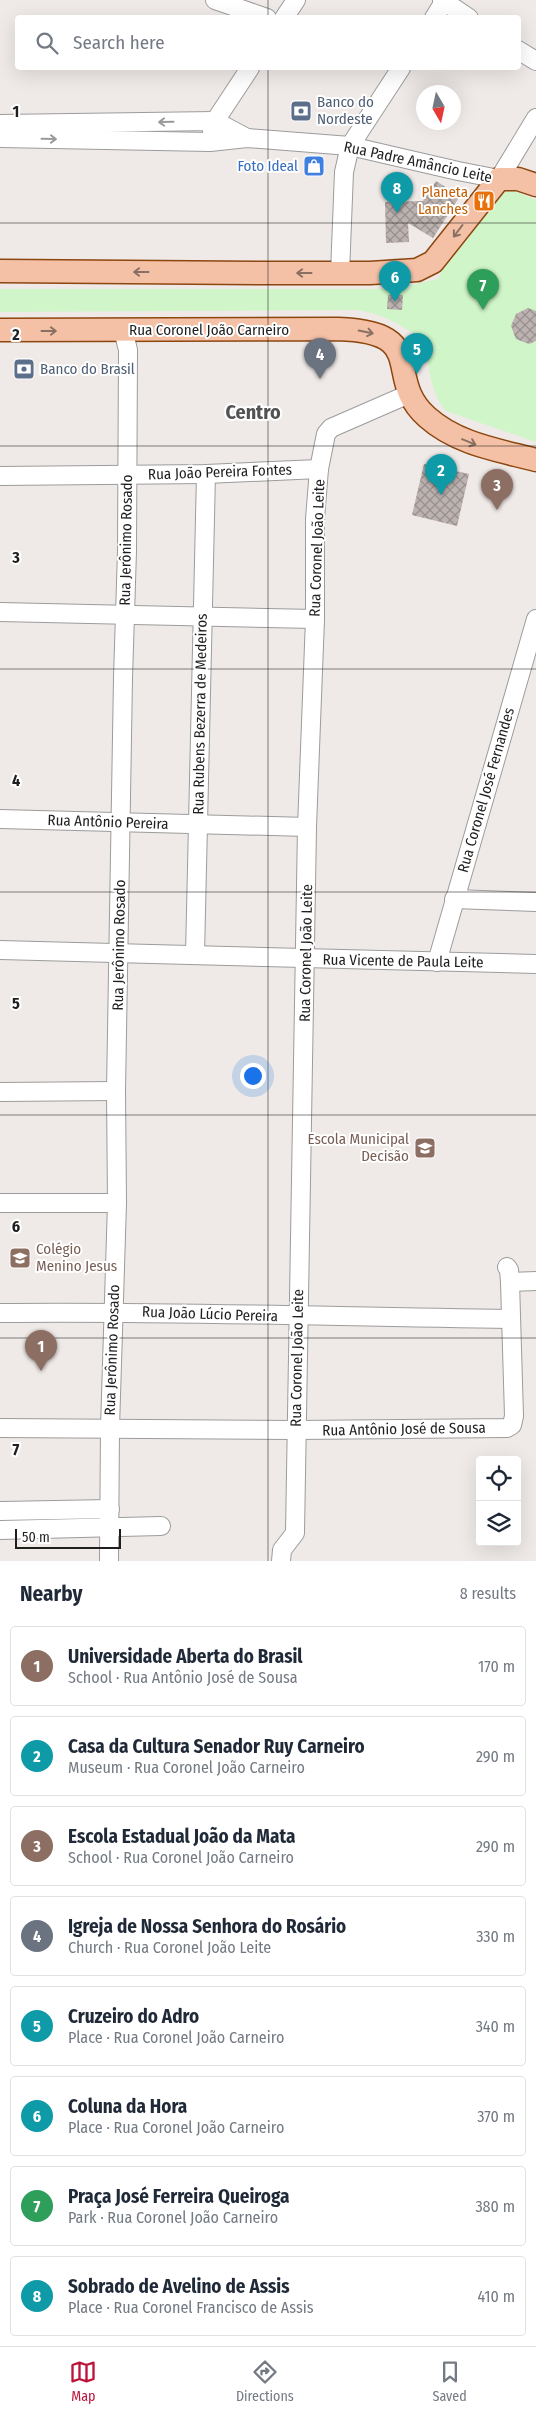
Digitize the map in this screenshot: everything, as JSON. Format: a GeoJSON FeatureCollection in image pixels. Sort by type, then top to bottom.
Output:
{"type":"FeatureCollection","features":[{"type":"Feature","properties":{"kind":"main road"},"geometry":{"type":"LineString","coordinates":[[0,271],[340,273],[417,270],[427,267],[433,262],[499,179],[518,179],[536,185]]}},
{"type":"Feature","properties":{"kind":"main road","name":"Rua Coronel João Carneiro"},"geometry":{"type":"LineString","coordinates":[[0,330],[338,330],[370,332],[386,338],[399,351],[409,394],[428,418],[458,437],[476,445],[536,460]]}},
{"type":"Feature","properties":{"kind":"street"},"geometry":{"type":"LineString","coordinates":[[215,0],[259,15]]}},
{"type":"Feature","properties":{"kind":"street"},"geometry":{"type":"LineString","coordinates":[[286,15],[296,0]]}},
{"type":"Feature","properties":{"kind":"street"},"geometry":{"type":"LineString","coordinates":[[436,15],[444,1],[465,15]]}},
{"type":"Feature","properties":{"kind":"street"},"geometry":{"type":"LineString","coordinates":[[521,52],[536,61]]}},
{"type":"Feature","properties":{"kind":"street"},"geometry":{"type":"LineString","coordinates":[[210,142],[215,121],[249,70]]}},
{"type":"Feature","properties":{"kind":"street"},"geometry":{"type":"LineString","coordinates":[[340,273],[344,172],[350,146],[400,70]]}},
{"type":"Feature","properties":{"kind":"street"},"geometry":{"type":"LineString","coordinates":[[499,179],[536,118]]}},
{"type":"Feature","properties":{"kind":"street","name":"Rua Padre Amâncio Leite"},"geometry":{"type":"LineString","coordinates":[[0,124],[215,121],[247,138]]}},
{"type":"Feature","properties":{"kind":"street","name":"Rua Padre Amâncio Leite"},"geometry":{"type":"LineString","coordinates":[[0,138],[210,142],[247,138],[350,146],[458,172],[499,179]]}},
{"type":"Feature","properties":{"kind":"street","name":"Rua Jerônimo Rosado"},"geometry":{"type":"LineString","coordinates":[[109,1561],[110,1428],[117,1203],[116,1090],[120,953],[120,823],[127,475],[128,350],[123,330]]}},
{"type":"Feature","properties":{"kind":"street","name":"Rua Coronel João Leite"},"geometry":{"type":"LineString","coordinates":[[281,1561],[282,1550],[295,1533],[307,828],[315,619],[315,519],[319,469],[326,434],[331,428],[409,394]]}},
{"type":"Feature","properties":{"kind":"street","name":"Rua João Pereira Fontes"},"geometry":{"type":"LineString","coordinates":[[0,476],[206,474],[319,469]]}},
{"type":"Feature","properties":{"kind":"street","name":"Rua Rubens Bezerra de Medeiros"},"geometry":{"type":"LineString","coordinates":[[195,955],[206,474]]}},
{"type":"Feature","properties":{"kind":"street"},"geometry":{"type":"LineString","coordinates":[[0,612],[202,618],[315,619]]}},
{"type":"Feature","properties":{"kind":"street","name":"Rua Coronel José Fernandes"},"geometry":{"type":"LineString","coordinates":[[437,962],[536,619]]}},
{"type":"Feature","properties":{"kind":"street","name":"Rua Antônio Pereira"},"geometry":{"type":"LineString","coordinates":[[0,819],[307,828]]}},
{"type":"Feature","properties":{"kind":"street"},"geometry":{"type":"LineString","coordinates":[[454,899],[536,902]]}},
{"type":"Feature","properties":{"kind":"street","name":"Rua Vicente de Paula Leite"},"geometry":{"type":"LineString","coordinates":[[0,950],[536,964]]}},
{"type":"Feature","properties":{"kind":"street"},"geometry":{"type":"LineString","coordinates":[[0,1092],[116,1090]]}},
{"type":"Feature","properties":{"kind":"street"},"geometry":{"type":"LineString","coordinates":[[0,1203],[117,1203]]}},
{"type":"Feature","properties":{"kind":"street"},"geometry":{"type":"LineString","coordinates":[[510,1319],[508,1274],[536,1282]]}},
{"type":"Feature","properties":{"kind":"street","name":"Rua João Lúcio Pereira"},"geometry":{"type":"LineString","coordinates":[[0,1313],[113,1312],[298,1317],[510,1319]]}},
{"type":"Feature","properties":{"kind":"street","name":"Rua Antônio José de Sousa"},"geometry":{"type":"LineString","coordinates":[[0,1428],[296,1430],[508,1428],[512,1425],[514,1416],[510,1319]]}},
{"type":"Feature","properties":{"kind":"street"},"geometry":{"type":"LineString","coordinates":[[0,1511],[110,1509]]}},
{"type":"Feature","properties":{"kind":"street"},"geometry":{"type":"LineString","coordinates":[[0,1530],[161,1526]]}},
{"type":"Feature","properties":{"kind":"green space"},"geometry":{"type":"Polygon","coordinates":[[[510,189],[536,200],[536,442],[446,411],[437,397],[431,378],[427,342],[394,322],[368,312],[357,310],[0,312],[0,289],[377,289],[407,286],[438,279],[442,269],[487,196],[491,192],[510,189]]]}},
{"type":"Feature","properties":{"kind":"building"},"geometry":{"type":"Polygon","coordinates":[[[436,181],[460,196],[433,238],[408,223],[409,242],[386,243],[385,202],[423,201],[436,181]]]}},
{"type":"Feature","properties":{"kind":"building"},"geometry":{"type":"Polygon","coordinates":[[[388,295],[403,295],[402,310],[387,309],[388,295]]]}},
{"type":"Feature","properties":{"kind":"building"},"geometry":{"type":"Polygon","coordinates":[[[528,308],[536,311],[536,341],[529,344],[516,339],[511,326],[516,314],[528,308]]]}},
{"type":"Feature","properties":{"kind":"building"},"geometry":{"type":"Polygon","coordinates":[[[424,464],[469,474],[457,526],[412,515],[424,464]]]}},
{"type":"Feature","properties":{"kind":"place","name":"Banco do Nordeste"},"geometry":{"type":"Point","coordinates":[301,111]}},
{"type":"Feature","properties":{"kind":"place","name":"Foto Ideal"},"geometry":{"type":"Point","coordinates":[314,166]}},
{"type":"Feature","properties":{"kind":"place","name":"Planeta Lanches"},"geometry":{"type":"Point","coordinates":[484,201]}},
{"type":"Feature","properties":{"kind":"place","name":"Sobrado de Avelino de Assis"},"geometry":{"type":"Point","coordinates":[397,213]}},
{"type":"Feature","properties":{"kind":"place","name":"Coluna da Hora"},"geometry":{"type":"Point","coordinates":[395,302]}},
{"type":"Feature","properties":{"kind":"place","name":"Praça José Ferreira Queiroga"},"geometry":{"type":"Point","coordinates":[483,310]}},
{"type":"Feature","properties":{"kind":"place","name":"Banco do Brasil"},"geometry":{"type":"Point","coordinates":[24,369]}},
{"type":"Feature","properties":{"kind":"place","name":"Cruzeiro do Adro"},"geometry":{"type":"Point","coordinates":[417,374]}},
{"type":"Feature","properties":{"kind":"place","name":"Igreja de Nossa Senhora do Rosário"},"geometry":{"type":"Point","coordinates":[320,379]}},
{"type":"Feature","properties":{"kind":"place","name":"Casa da Cultura Senador Ruy Carneiro"},"geometry":{"type":"Point","coordinates":[441,495]}},
{"type":"Feature","properties":{"kind":"place","name":"Escola Estadual João da Mata"},"geometry":{"type":"Point","coordinates":[497,510]}},
{"type":"Feature","properties":{"kind":"place","name":"Escola Municipal Decisão"},"geometry":{"type":"Point","coordinates":[425,1148]}},
{"type":"Feature","properties":{"kind":"place","name":"Colégio Menino Jesus"},"geometry":{"type":"Point","coordinates":[20,1258]}},
{"type":"Feature","properties":{"kind":"place","name":"Universidade Aberta do Brasil"},"geometry":{"type":"Point","coordinates":[41,1371]}},
{"type":"Feature","properties":{"kind":"district","name":"Centro"},"geometry":{"type":"Point","coordinates":[253,412]}}]}
